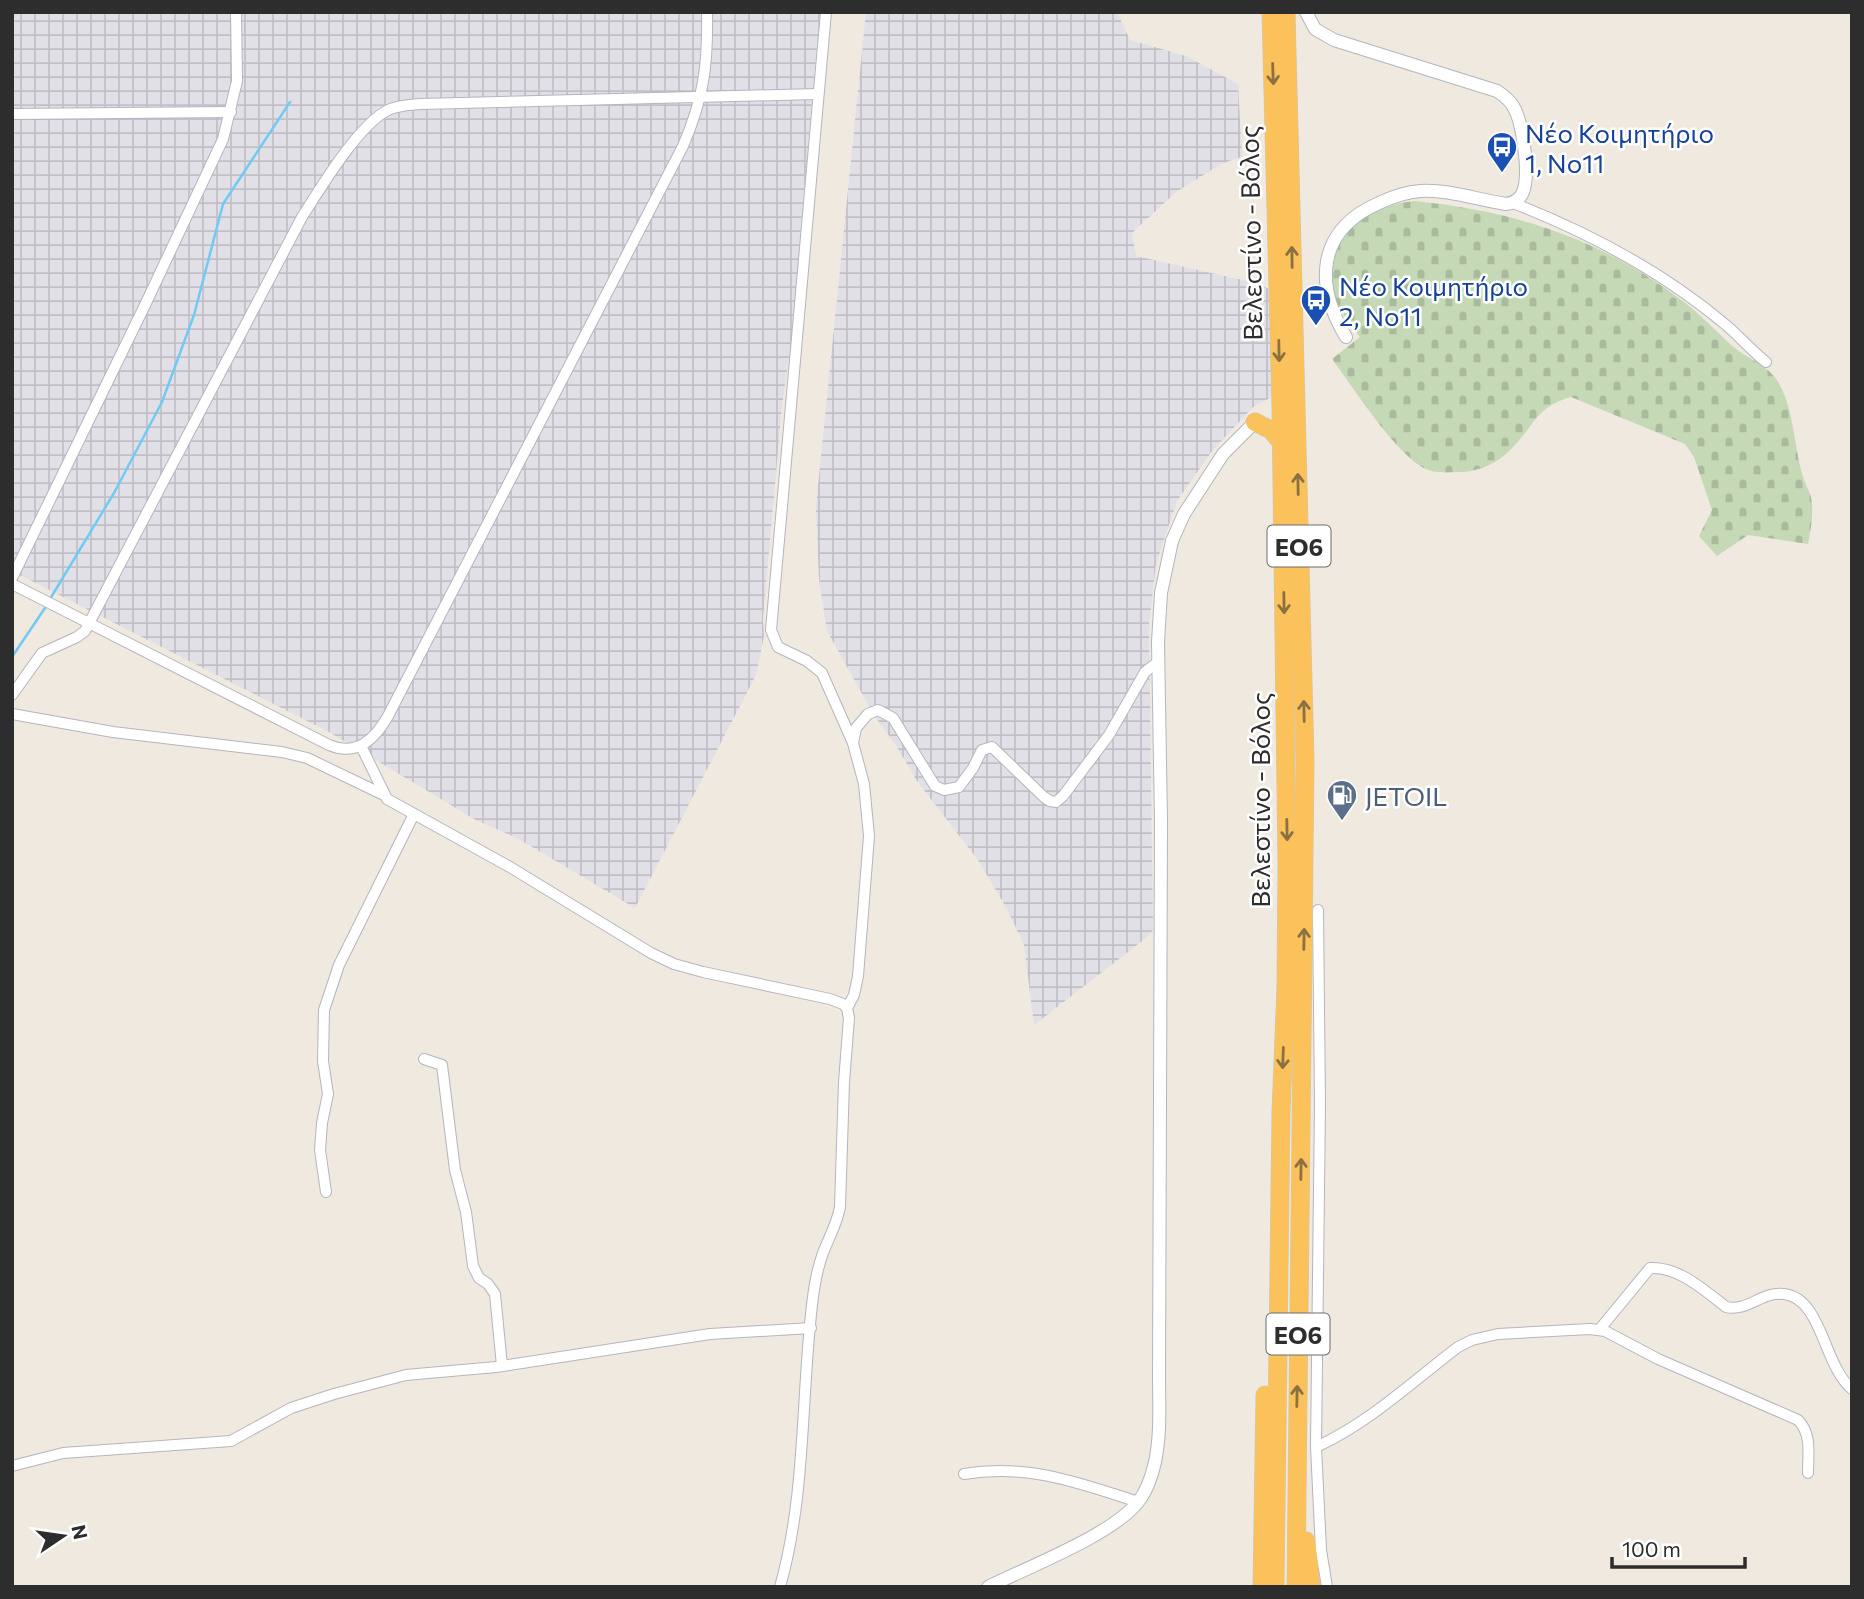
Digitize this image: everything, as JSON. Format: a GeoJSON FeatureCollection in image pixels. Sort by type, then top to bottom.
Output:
{"type":"FeatureCollection","features":[{"type":"Feature","properties":{"kind":"highway","name":"Βελεστίνο - Βόλος"},"geometry":{"type":"LineString","coordinates":[[1271,12],[1281,407],[1287,865],[1275,1587]]}},
{"type":"Feature","properties":{"kind":"highway","name":"Βελεστίνο - Βόλος"},"geometry":{"type":"LineString","coordinates":[[1286,12],[1312,988],[1297,1443],[1296,1587]]}},
{"type":"Feature","properties":{"kind":"highway"},"geometry":{"type":"LineString","coordinates":[[1255,422],[1281,407]]}},
{"type":"Feature","properties":{"kind":"highway"},"geometry":{"type":"LineString","coordinates":[[1255,422],[1271,430],[1281,442]]}},
{"type":"Feature","properties":{"kind":"highway"},"geometry":{"type":"LineString","coordinates":[[1262,1587],[1270,1204],[1281,1112]]}},
{"type":"Feature","properties":{"kind":"highway"},"geometry":{"type":"LineString","coordinates":[[1297,1443],[1311,1587]]}},
{"type":"Feature","properties":{"kind":"street"},"geometry":{"type":"LineString","coordinates":[[12,578],[223,139],[237,81],[236,12]]}},
{"type":"Feature","properties":{"kind":"street"},"geometry":{"type":"LineString","coordinates":[[12,584],[329,745],[345,749],[361,746],[375,735],[388,716],[683,146],[702,97],[707,63],[707,12]]}},
{"type":"Feature","properties":{"kind":"street"},"geometry":{"type":"LineString","coordinates":[[780,1587],[790,1549],[797,1499],[812,1302],[818,1270],[840,1207],[844,1082],[849,1026],[847,1008],[854,995],[858,976],[869,836],[864,784],[853,743],[822,673],[807,661],[778,647],[771,630],[826,12]]}},
{"type":"Feature","properties":{"kind":"street"},"geometry":{"type":"LineString","coordinates":[[1306,12],[1315,29],[1334,40],[1484,86],[1506,97],[1519,119],[1524,144],[1525,185],[1521,195],[1513,202],[1506,204],[1417,191],[1389,199],[1357,215],[1336,236],[1325,267],[1332,310],[1346,337]]}},
{"type":"Feature","properties":{"kind":"street"},"geometry":{"type":"LineString","coordinates":[[12,695],[39,656],[49,648],[82,634],[302,217],[330,175],[377,118],[390,109],[408,105],[817,94]]}},
{"type":"Feature","properties":{"kind":"street"},"geometry":{"type":"LineString","coordinates":[[12,114],[231,112]]}},
{"type":"Feature","properties":{"kind":"street"},"geometry":{"type":"LineString","coordinates":[[1513,202],[1574,228],[1626,255],[1726,325],[1766,362]]}},
{"type":"Feature","properties":{"kind":"street"},"geometry":{"type":"LineString","coordinates":[[988,1587],[1107,1528],[1138,1502],[1155,1462],[1158,1437],[1161,822],[1158,662],[1161,593],[1171,541],[1184,514],[1209,472],[1255,422]]}},
{"type":"Feature","properties":{"kind":"street"},"geometry":{"type":"LineString","coordinates":[[853,743],[856,728],[868,714],[878,710],[893,718],[935,786],[944,790],[959,787],[982,750],[992,747],[1044,797],[1056,802],[1109,734],[1146,672],[1158,662]]}},
{"type":"Feature","properties":{"kind":"street"},"geometry":{"type":"LineString","coordinates":[[12,714],[142,736],[282,752],[307,758],[384,795],[664,960],[720,976],[830,999],[847,1008]]}},
{"type":"Feature","properties":{"kind":"street"},"geometry":{"type":"LineString","coordinates":[[361,746],[384,795]]}},
{"type":"Feature","properties":{"kind":"street"},"geometry":{"type":"LineString","coordinates":[[326,1192],[320,1150],[328,1094],[323,1061],[324,1010],[342,957],[356,934],[414,814]]}},
{"type":"Feature","properties":{"kind":"street"},"geometry":{"type":"LineString","coordinates":[[1318,910],[1312,988],[1316,1447],[1321,1550],[1327,1587]]}},
{"type":"Feature","properties":{"kind":"street"},"geometry":{"type":"LineString","coordinates":[[424,1059],[442,1065],[455,1170],[466,1212],[473,1266],[479,1278],[488,1284],[495,1294],[502,1366]]}},
{"type":"Feature","properties":{"kind":"street"},"geometry":{"type":"LineString","coordinates":[[1600,1330],[1650,1268],[1674,1270],[1726,1307],[1734,1309],[1771,1295],[1785,1293],[1806,1304],[1839,1375],[1852,1389]]}},
{"type":"Feature","properties":{"kind":"street"},"geometry":{"type":"LineString","coordinates":[[12,1466],[63,1453],[231,1441],[284,1410],[406,1375],[502,1366],[710,1334],[811,1328]]}},
{"type":"Feature","properties":{"kind":"street"},"geometry":{"type":"LineString","coordinates":[[1316,1447],[1361,1423],[1458,1347],[1472,1340],[1514,1333],[1600,1330],[1611,1333],[1658,1359],[1798,1420],[1805,1427],[1809,1439],[1808,1473]]}},
{"type":"Feature","properties":{"kind":"street"},"geometry":{"type":"LineString","coordinates":[[964,1474],[988,1471],[1040,1473],[1138,1502]]}},
{"type":"Feature","properties":{"kind":"shaded area"},"geometry":{"type":"Polygon","coordinates":[[[12,12],[820,12],[791,344],[782,406],[763,619],[764,636],[756,675],[635,908],[517,838],[476,820],[329,732],[12,571],[12,12]]]}},
{"type":"Feature","properties":{"kind":"shaded area"},"geometry":{"type":"Polygon","coordinates":[[[866,12],[1117,12],[1130,40],[1186,56],[1238,84],[1242,157],[1223,163],[1176,192],[1132,233],[1136,256],[1247,281],[1270,289],[1272,397],[1253,407],[1212,451],[1177,501],[1156,564],[1149,624],[1153,930],[1034,1025],[1024,945],[1007,909],[978,860],[917,781],[874,715],[827,631],[819,579],[816,506],[866,12]]]}},
{"type":"Feature","properties":{"kind":"green space"},"geometry":{"type":"Polygon","coordinates":[[[1415,201],[1489,212],[1557,232],[1589,245],[1653,280],[1690,307],[1737,350],[1767,369],[1777,380],[1787,402],[1800,465],[1811,497],[1808,544],[1748,535],[1717,556],[1699,536],[1712,510],[1694,457],[1685,444],[1571,397],[1550,406],[1506,454],[1483,468],[1463,472],[1439,472],[1430,471],[1414,461],[1376,419],[1332,359],[1360,337],[1343,313],[1333,290],[1331,268],[1335,248],[1347,231],[1364,217],[1387,207],[1415,201]]]}},
{"type":"Feature","properties":{"kind":"waterway"},"geometry":{"type":"LineString","coordinates":[[50,599],[114,493],[162,402],[194,315],[223,204],[290,102]]}},
{"type":"Feature","properties":{"kind":"waterway"},"geometry":{"type":"LineString","coordinates":[[12,657],[47,605]]}},
{"type":"Feature","properties":{"kind":"place","name":"Νέο Κοιμητήριο 1, Νο11"},"geometry":{"type":"Point","coordinates":[1502,174]}},
{"type":"Feature","properties":{"kind":"place","name":"Νέο Κοιμητήριο 2, Νο11"},"geometry":{"type":"Point","coordinates":[1316,327]}},
{"type":"Feature","properties":{"kind":"place","name":"JETOIL"},"geometry":{"type":"Point","coordinates":[1342,822]}}]}
